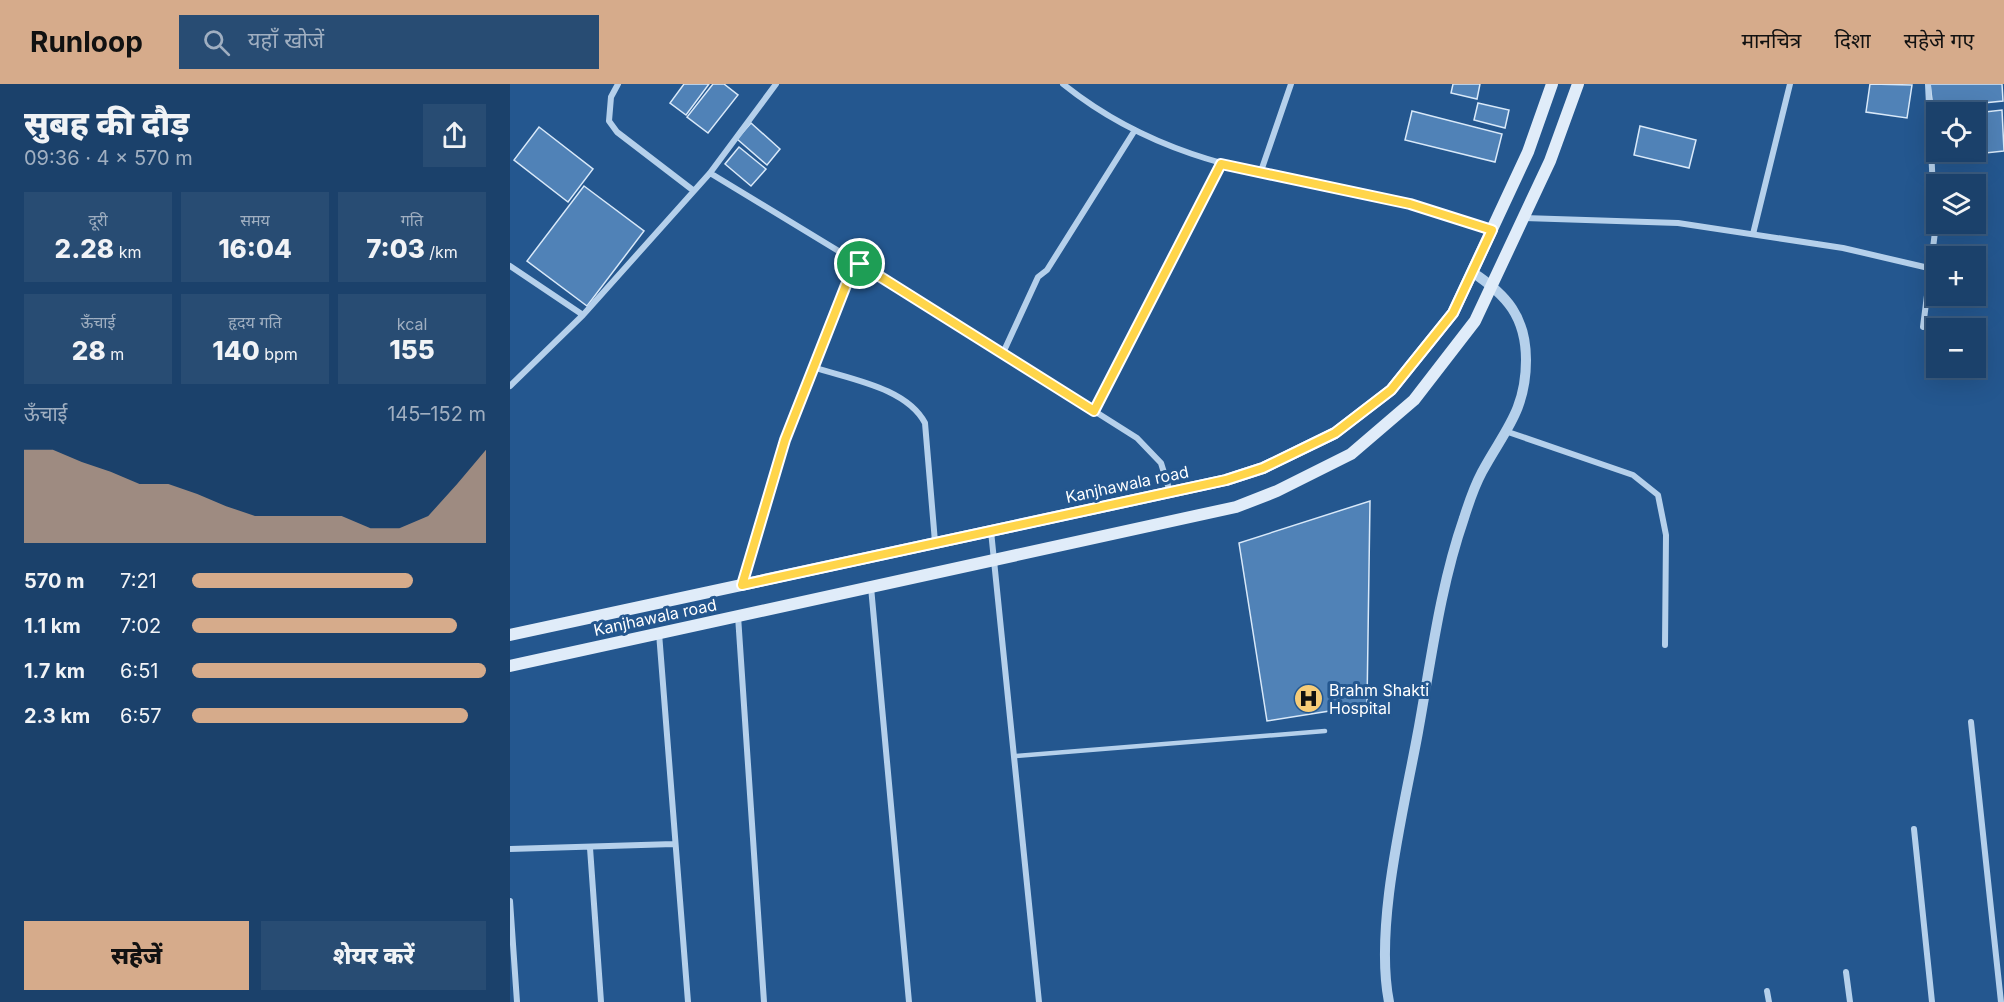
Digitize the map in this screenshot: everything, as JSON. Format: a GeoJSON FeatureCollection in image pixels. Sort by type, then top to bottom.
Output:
{"type":"FeatureCollection","features":[{"type":"Feature","properties":{"kind":"main road","name":"Kanjhawala road"},"geometry":{"type":"LineString","coordinates":[[510,635],[1226,480],[1263,468],[1335,433],[1391,390],[1453,313],[1528,152],[1552,84]]}},
{"type":"Feature","properties":{"kind":"main road","name":"Kanjhawala road"},"geometry":{"type":"LineString","coordinates":[[510,666],[1236,507],[1277,491],[1351,454],[1414,400],[1475,321],[1550,162],[1578,84]]}},
{"type":"Feature","properties":{"kind":"street"},"geometry":{"type":"LineString","coordinates":[[618,84],[611,97],[609,121],[617,132],[694,191]]}},
{"type":"Feature","properties":{"kind":"street"},"geometry":{"type":"LineString","coordinates":[[510,386],[583,315],[710,173],[776,84]]}},
{"type":"Feature","properties":{"kind":"street"},"geometry":{"type":"LineString","coordinates":[[1063,84],[1091,106],[1181,152],[1260,174],[1410,204],[1492,230]]}},
{"type":"Feature","properties":{"kind":"street"},"geometry":{"type":"LineString","coordinates":[[1260,174],[1291,84]]}},
{"type":"Feature","properties":{"kind":"street"},"geometry":{"type":"LineString","coordinates":[[1753,234],[1790,84]]}},
{"type":"Feature","properties":{"kind":"street"},"geometry":{"type":"LineString","coordinates":[[1928,84],[1934,246]]}},
{"type":"Feature","properties":{"kind":"street"},"geometry":{"type":"LineString","coordinates":[[1003,353],[1038,277],[1047,270],[1136,130]]}},
{"type":"Feature","properties":{"kind":"street"},"geometry":{"type":"LineString","coordinates":[[1094,411],[1221,164]]}},
{"type":"Feature","properties":{"kind":"street"},"geometry":{"type":"LineString","coordinates":[[710,173],[1003,353],[1151,450],[1161,463],[1170,492]]}},
{"type":"Feature","properties":{"kind":"street"},"geometry":{"type":"LineString","coordinates":[[1524,218],[1678,223],[1843,248],[1926,268]]}},
{"type":"Feature","properties":{"kind":"street"},"geometry":{"type":"LineString","coordinates":[[742,585],[785,440],[846,285],[860,264]]}},
{"type":"Feature","properties":{"kind":"street"},"geometry":{"type":"LineString","coordinates":[[510,266],[583,315]]}},
{"type":"Feature","properties":{"kind":"street"},"geometry":{"type":"LineString","coordinates":[[1389,1002],[1385,949],[1393,876],[1445,585],[1474,488],[1508,432],[1525,384],[1524,339],[1519,316],[1492,285],[1472,272]]}},
{"type":"Feature","properties":{"kind":"street"},"geometry":{"type":"LineString","coordinates":[[1923,327],[1926,306]]}},
{"type":"Feature","properties":{"kind":"street"},"geometry":{"type":"LineString","coordinates":[[813,367],[885,391],[919,411],[925,423],[935,543]]}},
{"type":"Feature","properties":{"kind":"street"},"geometry":{"type":"LineString","coordinates":[[1508,432],[1633,475],[1658,495],[1666,535],[1665,645]]}},
{"type":"Feature","properties":{"kind":"street"},"geometry":{"type":"LineString","coordinates":[[991,531],[1016,756],[1039,1002]]}},
{"type":"Feature","properties":{"kind":"street"},"geometry":{"type":"LineString","coordinates":[[871,586],[909,1002]]}},
{"type":"Feature","properties":{"kind":"street"},"geometry":{"type":"LineString","coordinates":[[738,616],[764,1002]]}},
{"type":"Feature","properties":{"kind":"street"},"geometry":{"type":"LineString","coordinates":[[659,633],[688,1002]]}},
{"type":"Feature","properties":{"kind":"street"},"geometry":{"type":"LineString","coordinates":[[1971,722],[2001,1002]]}},
{"type":"Feature","properties":{"kind":"street"},"geometry":{"type":"LineString","coordinates":[[1914,829],[1932,1002]]}},
{"type":"Feature","properties":{"kind":"street"},"geometry":{"type":"LineString","coordinates":[[510,849],[674,844]]}},
{"type":"Feature","properties":{"kind":"street"},"geometry":{"type":"LineString","coordinates":[[590,848],[601,1002]]}},
{"type":"Feature","properties":{"kind":"street"},"geometry":{"type":"LineString","coordinates":[[510,901],[517,1002]]}},
{"type":"Feature","properties":{"kind":"street"},"geometry":{"type":"LineString","coordinates":[[1846,972],[1850,1002]]}},
{"type":"Feature","properties":{"kind":"street"},"geometry":{"type":"LineString","coordinates":[[1767,991],[1769,1002]]}},
{"type":"Feature","properties":{"kind":"lane"},"geometry":{"type":"LineString","coordinates":[[1016,756],[1325,731]]}},
{"type":"Feature","properties":{"kind":"building"},"geometry":{"type":"Polygon","coordinates":[[[684,84],[709,84],[686,115],[670,103],[684,84]]]}},
{"type":"Feature","properties":{"kind":"building"},"geometry":{"type":"Polygon","coordinates":[[[713,84],[724,84],[738,95],[708,133],[687,117],[713,84]]]}},
{"type":"Feature","properties":{"kind":"building"},"geometry":{"type":"Polygon","coordinates":[[[1453,84],[1480,84],[1477,99],[1451,93],[1453,84]]]}},
{"type":"Feature","properties":{"kind":"building"},"geometry":{"type":"Polygon","coordinates":[[[1870,84],[1912,85],[1907,118],[1866,112],[1870,84]]]}},
{"type":"Feature","properties":{"kind":"building"},"geometry":{"type":"Polygon","coordinates":[[[1930,84],[2002,84],[2003,101],[1932,102],[1930,84]]]}},
{"type":"Feature","properties":{"kind":"building"},"geometry":{"type":"Polygon","coordinates":[[[1478,103],[1509,110],[1505,128],[1474,120],[1478,103]]]}},
{"type":"Feature","properties":{"kind":"building"},"geometry":{"type":"Polygon","coordinates":[[[2002,110],[2004,151],[1986,153],[1986,112],[2002,110]]]}},
{"type":"Feature","properties":{"kind":"building"},"geometry":{"type":"Polygon","coordinates":[[[1412,111],[1502,134],[1495,162],[1405,140],[1412,111]]]}},
{"type":"Feature","properties":{"kind":"building"},"geometry":{"type":"Polygon","coordinates":[[[751,123],[780,149],[767,165],[737,139],[751,123]]]}},
{"type":"Feature","properties":{"kind":"building"},"geometry":{"type":"Polygon","coordinates":[[[1640,126],[1696,140],[1689,168],[1634,155],[1640,126]]]}},
{"type":"Feature","properties":{"kind":"building"},"geometry":{"type":"Polygon","coordinates":[[[539,127],[593,169],[568,202],[514,160],[539,127]]]}},
{"type":"Feature","properties":{"kind":"building"},"geometry":{"type":"Polygon","coordinates":[[[739,147],[766,169],[751,186],[725,164],[739,147]]]}},
{"type":"Feature","properties":{"kind":"building"},"geometry":{"type":"Polygon","coordinates":[[[584,186],[644,231],[587,306],[527,261],[584,186]]]}},
{"type":"Feature","properties":{"kind":"building"},"geometry":{"type":"Polygon","coordinates":[[[1370,501],[1367,705],[1267,721],[1239,543],[1370,501]]]}},
{"type":"Feature","properties":{"kind":"place","name":"Brahm Shakti Hospital"},"geometry":{"type":"Point","coordinates":[1308,699]}},
{"type":"Feature","properties":{"kind":"route"},"geometry":{"type":"LineString","coordinates":[[1221,164],[1410,204],[1492,230],[1453,313],[1391,390],[1335,433],[1263,468],[1226,480],[742,585],[785,440],[846,285],[860,264],[1094,411],[1221,164]]}}]}
